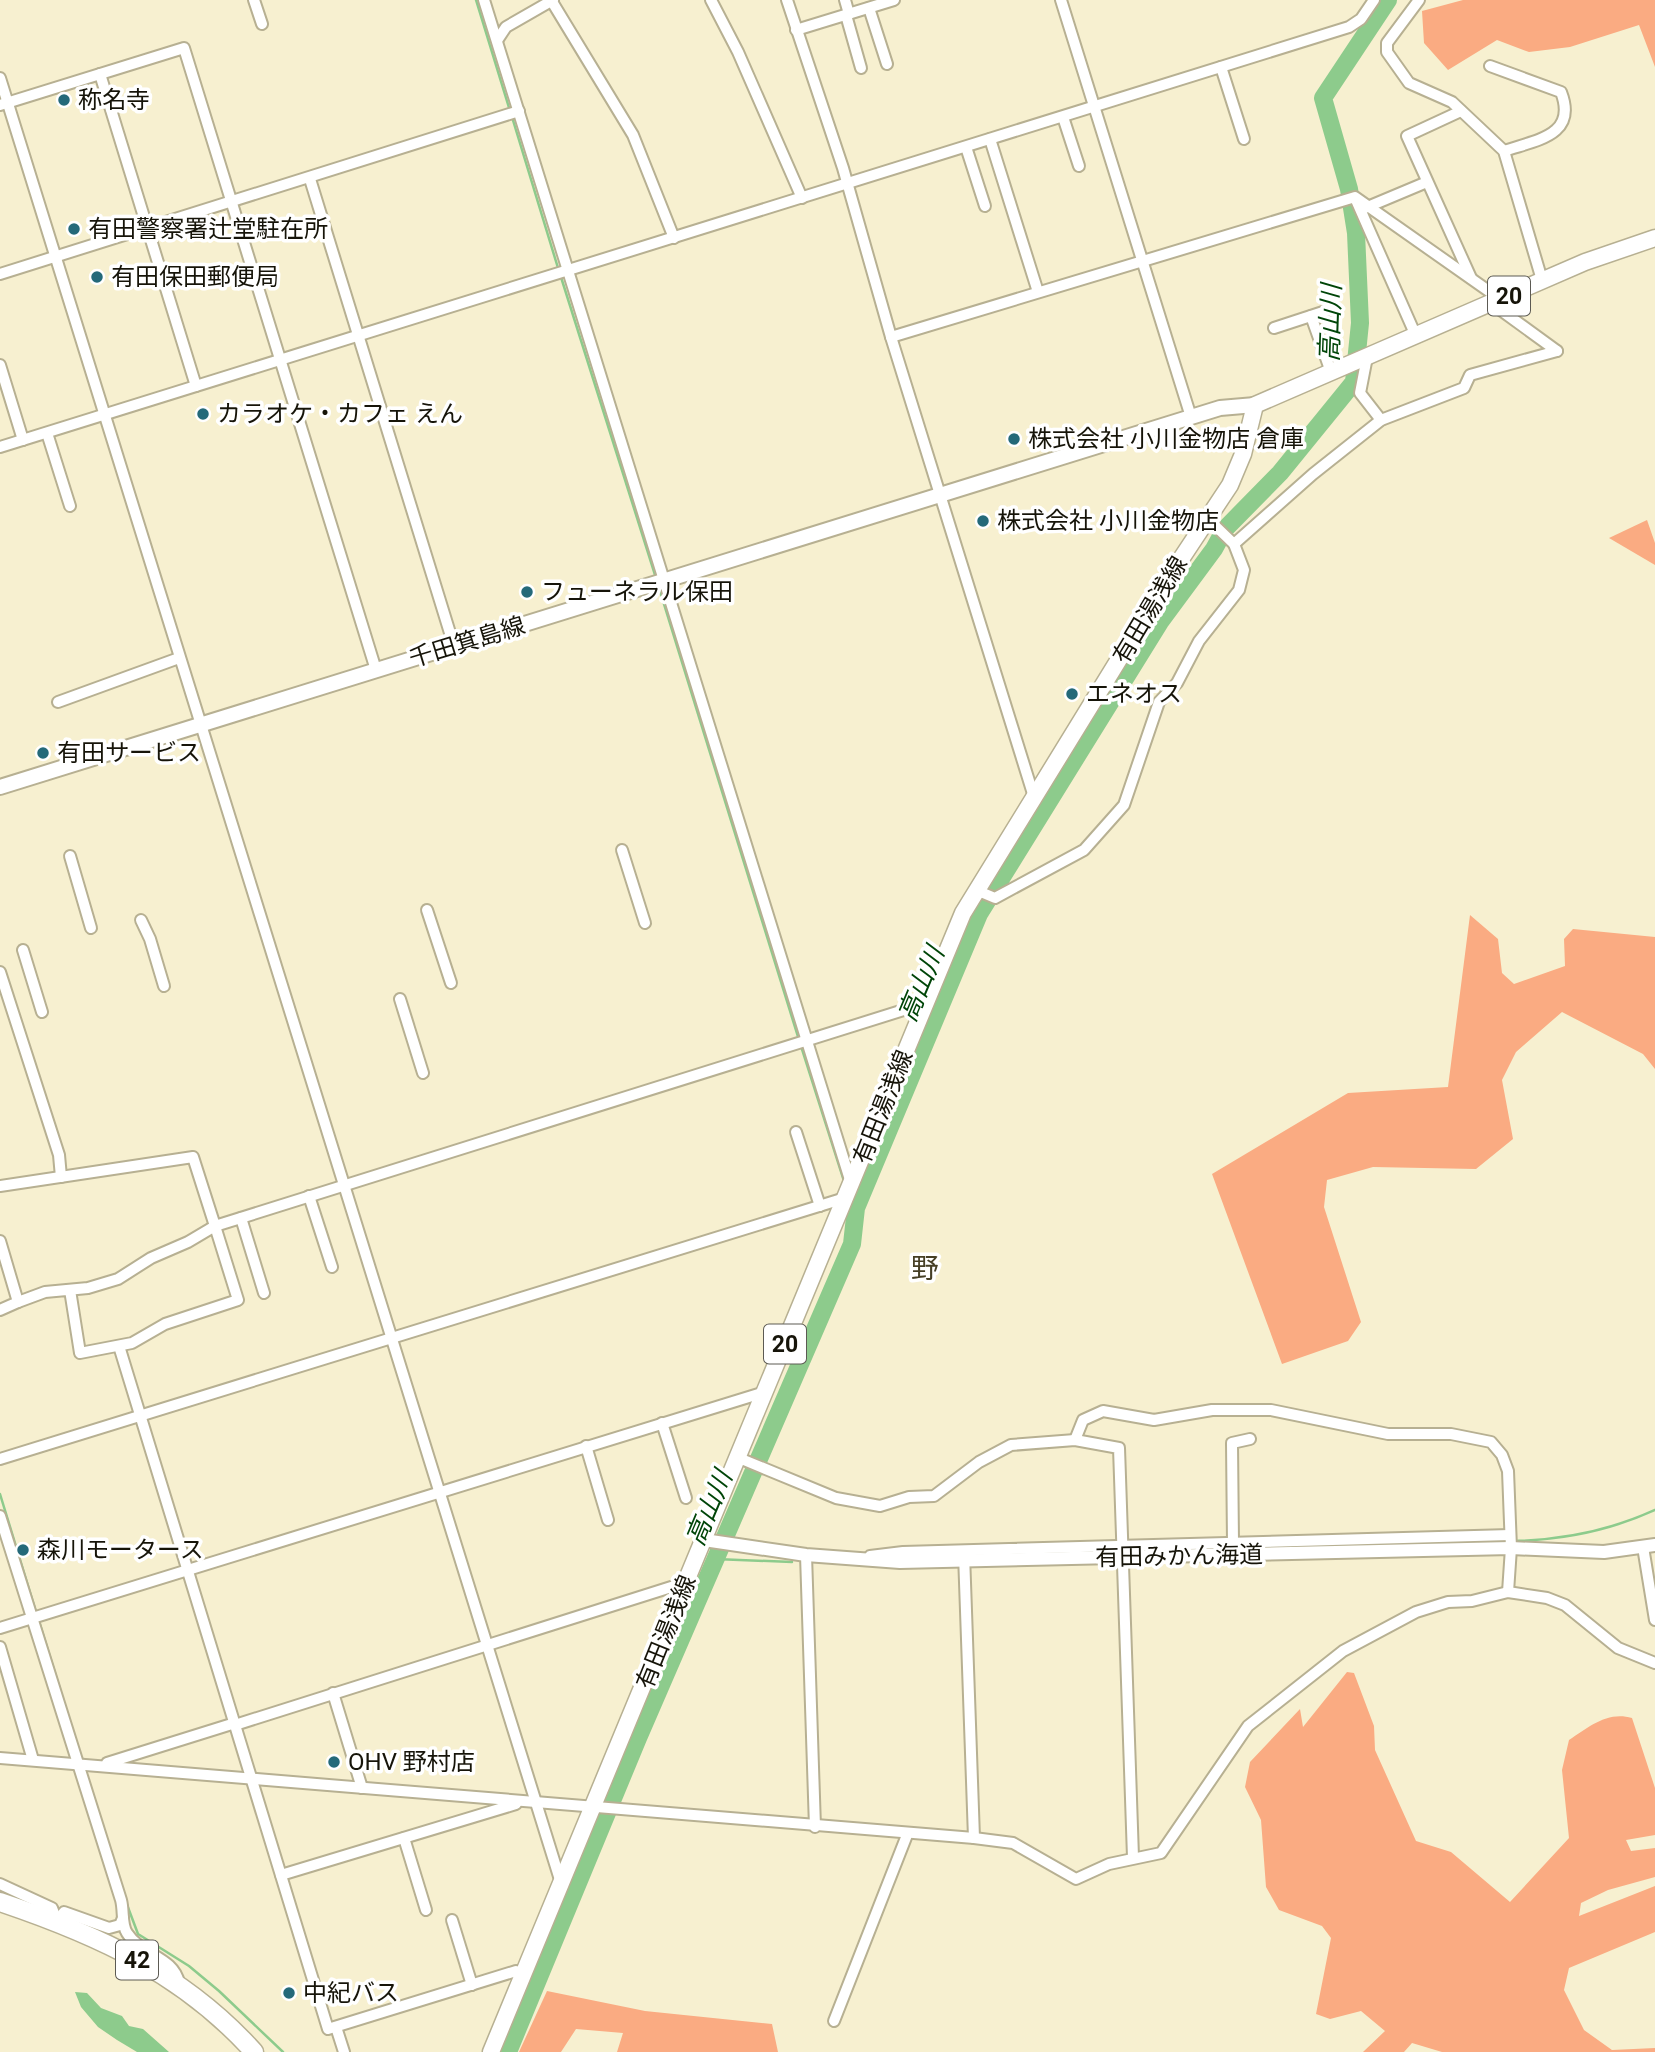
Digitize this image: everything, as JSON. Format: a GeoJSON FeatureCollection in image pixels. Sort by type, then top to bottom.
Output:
{"type":"FeatureCollection","features":[{"type":"Feature","properties":{"kind":"highway","name":"42"},"geometry":{"type":"LineString","coordinates":[[0,1902],[58,1914],[179,1983],[218,2014],[254,2052]]}},
{"type":"Feature","properties":{"kind":"main road","name":"20"},"geometry":{"type":"LineString","coordinates":[[1255,405],[1542,280],[1655,238]]}},
{"type":"Feature","properties":{"kind":"main road","name":"千田箕島線"},"geometry":{"type":"LineString","coordinates":[[0,787],[1230,405],[1255,405]]}},
{"type":"Feature","properties":{"kind":"main road","name":"有田湯浅線"},"geometry":{"type":"LineString","coordinates":[[491,2052],[561,1884],[598,1808],[687,1582],[708,1541],[765,1392],[963,913],[1208,519],[1239,465],[1255,405]]}},
{"type":"Feature","properties":{"kind":"street"},"geometry":{"type":"LineString","coordinates":[[254,0],[262,24]]}},
{"type":"Feature","properties":{"kind":"street"},"geometry":{"type":"LineString","coordinates":[[484,0],[567,270],[658,583],[851,1183]]}},
{"type":"Feature","properties":{"kind":"street"},"geometry":{"type":"LineString","coordinates":[[498,39],[506,27],[552,0],[633,135],[674,237]]}},
{"type":"Feature","properties":{"kind":"street"},"geometry":{"type":"LineString","coordinates":[[711,0],[738,52],[802,198]]}},
{"type":"Feature","properties":{"kind":"street"},"geometry":{"type":"LineString","coordinates":[[787,0],[1034,797]]}},
{"type":"Feature","properties":{"kind":"street"},"geometry":{"type":"LineString","coordinates":[[845,0],[861,68]]}},
{"type":"Feature","properties":{"kind":"street"},"geometry":{"type":"LineString","coordinates":[[796,30],[894,0]]}},
{"type":"Feature","properties":{"kind":"street"},"geometry":{"type":"LineString","coordinates":[[1061,0],[1191,417]]}},
{"type":"Feature","properties":{"kind":"street"},"geometry":{"type":"LineString","coordinates":[[0,447],[1356,24],[1374,0]]}},
{"type":"Feature","properties":{"kind":"street"},"geometry":{"type":"LineString","coordinates":[[1417,1],[1387,43],[1387,52],[1409,83],[1452,102],[1504,151],[1542,280]]}},
{"type":"Feature","properties":{"kind":"street"},"geometry":{"type":"LineString","coordinates":[[869,8],[887,64]]}},
{"type":"Feature","properties":{"kind":"street"},"geometry":{"type":"LineString","coordinates":[[4,103],[184,48],[376,670]]}},
{"type":"Feature","properties":{"kind":"street"},"geometry":{"type":"LineString","coordinates":[[1490,66],[1561,92],[1565,102],[1564,121],[1556,131],[1504,151]]}},
{"type":"Feature","properties":{"kind":"street"},"geometry":{"type":"LineString","coordinates":[[1222,67],[1244,139]]}},
{"type":"Feature","properties":{"kind":"street"},"geometry":{"type":"LineString","coordinates":[[100,74],[196,386]]}},
{"type":"Feature","properties":{"kind":"street"},"geometry":{"type":"LineString","coordinates":[[0,78],[4,103],[55,256],[485,1645],[528,1802],[561,1884]]}},
{"type":"Feature","properties":{"kind":"street"},"geometry":{"type":"LineString","coordinates":[[0,274],[310,179],[519,111]]}},
{"type":"Feature","properties":{"kind":"street"},"geometry":{"type":"LineString","coordinates":[[1461,111],[1407,136],[1472,280]]}},
{"type":"Feature","properties":{"kind":"street"},"geometry":{"type":"LineString","coordinates":[[1063,117],[1079,166]]}},
{"type":"Feature","properties":{"kind":"street"},"geometry":{"type":"LineString","coordinates":[[990,139],[1038,292]]}},
{"type":"Feature","properties":{"kind":"street"},"geometry":{"type":"LineString","coordinates":[[966,147],[985,206]]}},
{"type":"Feature","properties":{"kind":"street"},"geometry":{"type":"LineString","coordinates":[[310,179],[454,646]]}},
{"type":"Feature","properties":{"kind":"street"},"geometry":{"type":"LineString","coordinates":[[1365,209],[1427,182]]}},
{"type":"Feature","properties":{"kind":"street"},"geometry":{"type":"LineString","coordinates":[[891,337],[1355,197],[1365,209],[1472,280],[1558,351],[1470,375],[1464,388],[1381,420],[1227,538]]}},
{"type":"Feature","properties":{"kind":"street"},"geometry":{"type":"LineString","coordinates":[[1365,209],[1416,336]]}},
{"type":"Feature","properties":{"kind":"street"},"geometry":{"type":"LineString","coordinates":[[1274,328],[1329,310]]}},
{"type":"Feature","properties":{"kind":"street"},"geometry":{"type":"LineString","coordinates":[[1311,316],[1331,372]]}},
{"type":"Feature","properties":{"kind":"street"},"geometry":{"type":"LineString","coordinates":[[1361,360],[1360,393],[1381,420]]}},
{"type":"Feature","properties":{"kind":"street"},"geometry":{"type":"LineString","coordinates":[[0,365],[23,440]]}},
{"type":"Feature","properties":{"kind":"street"},"geometry":{"type":"LineString","coordinates":[[47,433],[70,506]]}},
{"type":"Feature","properties":{"kind":"street"},"geometry":{"type":"LineString","coordinates":[[976,890],[995,898],[1074,855],[1089,845],[1124,805],[1159,702],[1177,683],[1199,641],[1239,590],[1244,570],[1227,538],[1208,519]]}},
{"type":"Feature","properties":{"kind":"street"},"geometry":{"type":"LineString","coordinates":[[58,702],[179,658]]}},
{"type":"Feature","properties":{"kind":"street"},"geometry":{"type":"LineString","coordinates":[[622,850],[645,923]]}},
{"type":"Feature","properties":{"kind":"street"},"geometry":{"type":"LineString","coordinates":[[71,856],[91,928]]}},
{"type":"Feature","properties":{"kind":"street"},"geometry":{"type":"LineString","coordinates":[[427,910],[450,983]]}},
{"type":"Feature","properties":{"kind":"street"},"geometry":{"type":"LineString","coordinates":[[141,920],[150,939],[164,986]]}},
{"type":"Feature","properties":{"kind":"street"},"geometry":{"type":"LineString","coordinates":[[23,950],[42,1012]]}},
{"type":"Feature","properties":{"kind":"street"},"geometry":{"type":"LineString","coordinates":[[0,972],[59,1155],[61,1177]]}},
{"type":"Feature","properties":{"kind":"street"},"geometry":{"type":"LineString","coordinates":[[400,999],[423,1073]]}},
{"type":"Feature","properties":{"kind":"street"},"geometry":{"type":"LineString","coordinates":[[0,1310],[45,1292],[70,1290],[118,1279],[159,1254],[188,1242],[215,1226],[926,1003]]}},
{"type":"Feature","properties":{"kind":"street"},"geometry":{"type":"LineString","coordinates":[[796,1132],[820,1206]]}},
{"type":"Feature","properties":{"kind":"street"},"geometry":{"type":"LineString","coordinates":[[0,1186],[193,1157],[238,1300],[165,1324],[132,1343],[79,1353],[70,1290]]}},
{"type":"Feature","properties":{"kind":"street"},"geometry":{"type":"LineString","coordinates":[[309,1196],[332,1267]]}},
{"type":"Feature","properties":{"kind":"street"},"geometry":{"type":"LineString","coordinates":[[0,1459],[845,1198]]}},
{"type":"Feature","properties":{"kind":"street"},"geometry":{"type":"LineString","coordinates":[[240,1218],[264,1293]]}},
{"type":"Feature","properties":{"kind":"street"},"geometry":{"type":"LineString","coordinates":[[0,1241],[18,1302]]}},
{"type":"Feature","properties":{"kind":"street"},"geometry":{"type":"LineString","coordinates":[[119,1346],[328,2029],[516,1971],[523,1974]]}},
{"type":"Feature","properties":{"kind":"street"},"geometry":{"type":"LineString","coordinates":[[0,1628],[765,1392]]}},
{"type":"Feature","properties":{"kind":"street"},"geometry":{"type":"LineString","coordinates":[[1075,1440],[1083,1420],[1103,1411],[1154,1420],[1212,1410],[1271,1410],[1388,1434],[1451,1434],[1491,1442],[1502,1454],[1508,1471],[1511,1548],[1508,1592]]}},
{"type":"Feature","properties":{"kind":"street"},"geometry":{"type":"LineString","coordinates":[[662,1423],[686,1498]]}},
{"type":"Feature","properties":{"kind":"street"},"geometry":{"type":"LineString","coordinates":[[1233,1542],[1232,1443],[1250,1439]]}},
{"type":"Feature","properties":{"kind":"street"},"geometry":{"type":"LineString","coordinates":[[739,1458],[836,1498],[880,1506],[909,1497],[934,1496],[979,1462],[1011,1445],[1075,1440],[1119,1448],[1133,1857]]}},
{"type":"Feature","properties":{"kind":"street"},"geometry":{"type":"LineString","coordinates":[[586,1446],[608,1520]]}},
{"type":"Feature","properties":{"kind":"street"},"geometry":{"type":"LineString","coordinates":[[0,1516],[121,1900],[123,1918],[131,1938],[173,1968],[179,1983]]}},
{"type":"Feature","properties":{"kind":"street"},"geometry":{"type":"LineString","coordinates":[[1124,1551],[1233,1542],[1510,1535]]}},
{"type":"Feature","properties":{"kind":"street","name":"有田みかん海道"},"geometry":{"type":"LineString","coordinates":[[708,1541],[850,1559],[1124,1551],[1511,1548],[1573,1553],[1649,1546]]}},
{"type":"Feature","properties":{"kind":"street"},"geometry":{"type":"LineString","coordinates":[[1649,1546],[1655,1620]]}},
{"type":"Feature","properties":{"kind":"street"},"geometry":{"type":"LineString","coordinates":[[806,1555],[815,1827]]}},
{"type":"Feature","properties":{"kind":"street"},"geometry":{"type":"LineString","coordinates":[[964,1556],[974,1838]]}},
{"type":"Feature","properties":{"kind":"street"},"geometry":{"type":"LineString","coordinates":[[102,1764],[687,1582]]}},
{"type":"Feature","properties":{"kind":"street"},"geometry":{"type":"LineString","coordinates":[[0,1758],[102,1764],[907,1835],[974,1838],[1013,1843],[1076,1879],[1133,1857],[1161,1853],[1248,1726],[1343,1651],[1394,1622],[1429,1608],[1508,1592],[1547,1598],[1565,1605],[1618,1648],[1655,1663]]}},
{"type":"Feature","properties":{"kind":"street"},"geometry":{"type":"LineString","coordinates":[[0,1647],[33,1760]]}},
{"type":"Feature","properties":{"kind":"street"},"geometry":{"type":"LineString","coordinates":[[333,1693],[362,1788]]}},
{"type":"Feature","properties":{"kind":"street"},"geometry":{"type":"LineString","coordinates":[[281,1875],[528,1802]]}},
{"type":"Feature","properties":{"kind":"street"},"geometry":{"type":"LineString","coordinates":[[834,2021],[907,1835]]}},
{"type":"Feature","properties":{"kind":"street"},"geometry":{"type":"LineString","coordinates":[[404,1838],[426,1910]]}},
{"type":"Feature","properties":{"kind":"street"},"geometry":{"type":"LineString","coordinates":[[0,1884],[58,1914],[108,1928],[120,1925],[123,1918]]}},
{"type":"Feature","properties":{"kind":"street"},"geometry":{"type":"LineString","coordinates":[[452,1920],[472,1984]]}},
{"type":"Feature","properties":{"kind":"street"},"geometry":{"type":"LineString","coordinates":[[336,2027],[344,2052]]}},
{"type":"Feature","properties":{"kind":"shaded area"},"geometry":{"type":"Polygon","coordinates":[[[1463,0],[1655,0],[1655,67],[1639,25],[1570,47],[1529,52],[1497,40],[1448,70],[1424,43],[1422,11],[1463,0]]]}},
{"type":"Feature","properties":{"kind":"shaded area"},"geometry":{"type":"Polygon","coordinates":[[[1647,520],[1655,543],[1655,565],[1609,538],[1647,520]]]}},
{"type":"Feature","properties":{"kind":"shaded area"},"geometry":{"type":"Polygon","coordinates":[[[1470,915],[1498,939],[1502,973],[1514,984],[1565,966],[1564,939],[1573,929],[1655,937],[1655,1069],[1643,1054],[1562,1012],[1516,1052],[1502,1080],[1513,1139],[1476,1169],[1373,1167],[1327,1180],[1324,1207],[1361,1322],[1348,1341],[1282,1364],[1212,1174],[1348,1093],[1448,1087],[1470,915]]]}},
{"type":"Feature","properties":{"kind":"shaded area"},"geometry":{"type":"Polygon","coordinates":[[[1347,1672],[1354,1673],[1374,1726],[1375,1750],[1416,1841],[1451,1852],[1510,1902],[1569,1838],[1562,1770],[1569,1740],[1606,1718],[1632,1718],[1655,1788],[1655,1835],[1626,1840],[1631,1851],[1655,1848],[1655,1877],[1608,1890],[1581,1903],[1579,1916],[1655,1886],[1655,1932],[1569,1968],[1564,1990],[1584,2030],[1612,2050],[1655,2048],[1655,2052],[1442,2052],[1412,2043],[1404,2052],[1363,2052],[1385,2031],[1361,2011],[1330,2019],[1316,2014],[1331,1938],[1322,1926],[1279,1910],[1266,1887],[1261,1820],[1245,1787],[1250,1762],[1300,1709],[1303,1727],[1347,1672]]]}},
{"type":"Feature","properties":{"kind":"shaded area"},"geometry":{"type":"Polygon","coordinates":[[[547,1991],[645,2011],[772,2024],[778,2052],[617,2052],[623,2033],[576,2029],[561,2052],[519,2052],[547,1991]]]}},
{"type":"Feature","properties":{"kind":"shaded area"},"geometry":{"type":"Polygon","coordinates":[[[75,1992],[87,1993],[101,2008],[122,2016],[129,2026],[143,2029],[169,2052],[137,2052],[117,2040],[98,2027],[81,2007],[75,1992]]]}},
{"type":"Feature","properties":{"kind":"waterway"},"geometry":{"type":"LineString","coordinates":[[476,0],[510,111]]}},
{"type":"Feature","properties":{"kind":"waterway","name":"高山川"},"geometry":{"type":"LineString","coordinates":[[508,2052],[638,1738],[852,1244],[856,1208],[979,914],[1160,622],[1214,549],[1225,529],[1280,473],[1354,382],[1360,323],[1356,233],[1349,189],[1323,98],[1388,0]]}},
{"type":"Feature","properties":{"kind":"waterway"},"geometry":{"type":"LineString","coordinates":[[512,117],[558,268]]}},
{"type":"Feature","properties":{"kind":"waterway"},"geometry":{"type":"LineString","coordinates":[[560,274],[656,578]]}},
{"type":"Feature","properties":{"kind":"waterway"},"geometry":{"type":"LineString","coordinates":[[659,588],[799,1040]]}},
{"type":"Feature","properties":{"kind":"waterway"},"geometry":{"type":"LineString","coordinates":[[801,1046],[844,1181]]}},
{"type":"Feature","properties":{"kind":"waterway","name":"高山川"},"geometry":{"type":"LineString","coordinates":[[853,1202],[856,1208]]}},
{"type":"Feature","properties":{"kind":"waterway"},"geometry":{"type":"LineString","coordinates":[[0,1494],[36,1612]]}},
{"type":"Feature","properties":{"kind":"waterway"},"geometry":{"type":"LineString","coordinates":[[1513,1541],[1585,1533],[1620,1524],[1655,1510]]}},
{"type":"Feature","properties":{"kind":"waterway"},"geometry":{"type":"LineString","coordinates":[[1299,1546],[1506,1541]]}},
{"type":"Feature","properties":{"kind":"waterway"},"geometry":{"type":"LineString","coordinates":[[715,1559],[792,1562]]}},
{"type":"Feature","properties":{"kind":"waterway"},"geometry":{"type":"LineString","coordinates":[[38,1618],[60,1689]]}},
{"type":"Feature","properties":{"kind":"waterway"},"geometry":{"type":"LineString","coordinates":[[126,1902],[138,1934],[189,1966],[283,2052]]}},
{"type":"Feature","properties":{"kind":"place","name":"称名寺"},"geometry":{"type":"Point","coordinates":[64,100]}},
{"type":"Feature","properties":{"kind":"place","name":"有田警察署辻堂駐在所"},"geometry":{"type":"Point","coordinates":[74,229]}},
{"type":"Feature","properties":{"kind":"place","name":"有田保田郵便局"},"geometry":{"type":"Point","coordinates":[97,277]}},
{"type":"Feature","properties":{"kind":"place","name":"カラオケ・カフェ えん"},"geometry":{"type":"Point","coordinates":[203,414]}},
{"type":"Feature","properties":{"kind":"place","name":"株式会社 小川金物店 倉庫"},"geometry":{"type":"Point","coordinates":[1014,439]}},
{"type":"Feature","properties":{"kind":"place","name":"株式会社 小川金物店"},"geometry":{"type":"Point","coordinates":[983,521]}},
{"type":"Feature","properties":{"kind":"place","name":"フューネラル保田"},"geometry":{"type":"Point","coordinates":[527,592]}},
{"type":"Feature","properties":{"kind":"place","name":"エネオス"},"geometry":{"type":"Point","coordinates":[1072,694]}},
{"type":"Feature","properties":{"kind":"place","name":"有田サービス"},"geometry":{"type":"Point","coordinates":[43,753]}},
{"type":"Feature","properties":{"kind":"place","name":"森川モータース"},"geometry":{"type":"Point","coordinates":[23,1550]}},
{"type":"Feature","properties":{"kind":"place","name":"OHV 野村店"},"geometry":{"type":"Point","coordinates":[334,1762]}},
{"type":"Feature","properties":{"kind":"place","name":"中紀バス"},"geometry":{"type":"Point","coordinates":[289,1993]}},
{"type":"Feature","properties":{"kind":"district","name":"野"},"geometry":{"type":"Point","coordinates":[925,1268]}}]}
